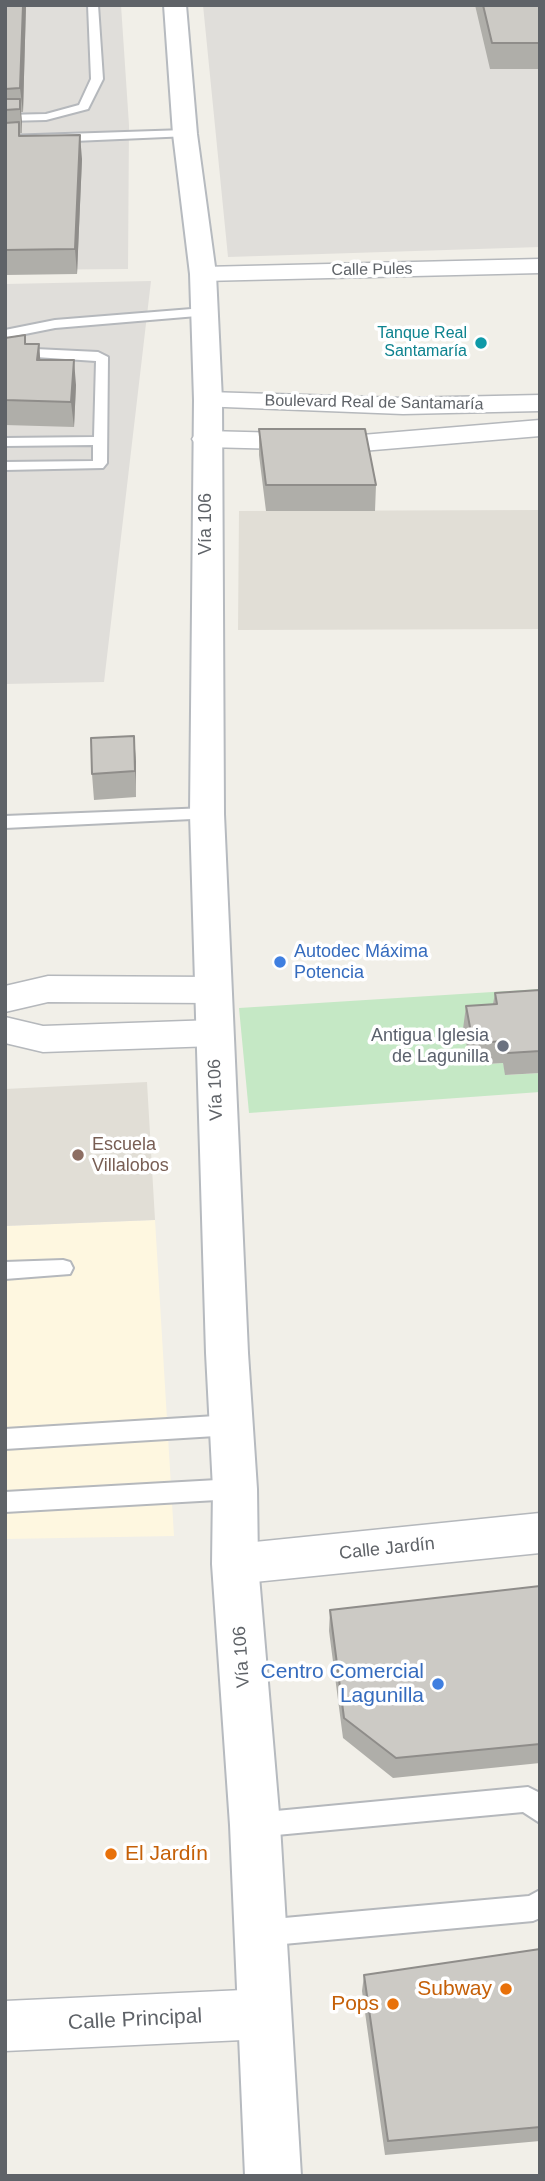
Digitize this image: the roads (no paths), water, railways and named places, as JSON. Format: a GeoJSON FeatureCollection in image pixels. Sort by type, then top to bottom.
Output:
{"type":"FeatureCollection","features":[{"type":"Feature","properties":{"kind":"main road","name":"Vía 106"},"geometry":{"type":"LineString","coordinates":[[175,5],[185,134],[203,274],[205,313],[208,400],[207,814],[212,990],[235,1489],[234,1564],[255,1825],[273,2176]]}},
{"type":"Feature","properties":{"kind":"street","name":"Calle Pules"},"geometry":{"type":"LineString","coordinates":[[203,274],[540,266]]}},
{"type":"Feature","properties":{"kind":"street","name":"Boulevard Real de Santamaría"},"geometry":{"type":"LineString","coordinates":[[208,400],[403,406],[540,403]]}},
{"type":"Feature","properties":{"kind":"street","name":"Boulevard Real de Santamaría"},"geometry":{"type":"LineString","coordinates":[[206,439],[362,443],[540,428]]}},
{"type":"Feature","properties":{"kind":"street"},"geometry":{"type":"LineString","coordinates":[[5,999],[48,989],[212,990]]}},
{"type":"Feature","properties":{"kind":"street"},"geometry":{"type":"LineString","coordinates":[[5,1030],[43,1039],[214,1032]]}},
{"type":"Feature","properties":{"kind":"street","name":"Calle Jardín"},"geometry":{"type":"LineString","coordinates":[[234,1564],[540,1533]]}},
{"type":"Feature","properties":{"kind":"street","name":"Calle Principal"},"geometry":{"type":"LineString","coordinates":[[5,2026],[265,2014]]}},
{"type":"Feature","properties":{"kind":"lane"},"geometry":{"type":"LineString","coordinates":[[5,118],[46,117],[84,107],[97,79],[93,5]]}},
{"type":"Feature","properties":{"kind":"lane"},"geometry":{"type":"LineString","coordinates":[[5,140],[185,134]]}},
{"type":"Feature","properties":{"kind":"lane"},"geometry":{"type":"LineString","coordinates":[[5,334],[55,324],[205,313]]}},
{"type":"Feature","properties":{"kind":"lane"},"geometry":{"type":"LineString","coordinates":[[5,342],[9,352],[102,357],[101,441],[98,465],[5,466]]}},
{"type":"Feature","properties":{"kind":"lane"},"geometry":{"type":"LineString","coordinates":[[5,442],[101,441]]}},
{"type":"Feature","properties":{"kind":"lane"},"geometry":{"type":"LineString","coordinates":[[5,822],[207,814]]}},
{"type":"Feature","properties":{"kind":"lane"},"geometry":{"type":"LineString","coordinates":[[5,1271],[63,1268]]}},
{"type":"Feature","properties":{"kind":"lane"},"geometry":{"type":"LineString","coordinates":[[5,1439],[232,1425]]}},
{"type":"Feature","properties":{"kind":"lane"},"geometry":{"type":"LineString","coordinates":[[5,1502],[235,1489]]}},
{"type":"Feature","properties":{"kind":"lane"},"geometry":{"type":"LineString","coordinates":[[255,1825],[527,1798],[540,1811]]}},
{"type":"Feature","properties":{"kind":"lane"},"geometry":{"type":"LineString","coordinates":[[261,1933],[533,1908],[540,1903]]}},
{"type":"Feature","properties":{"kind":"place","name":"Tanque Real Santamaría"},"geometry":{"type":"Point","coordinates":[481,343]}},
{"type":"Feature","properties":{"kind":"place","name":"Autodec Máxima Potencia"},"geometry":{"type":"Point","coordinates":[280,962]}},
{"type":"Feature","properties":{"kind":"place","name":"Antigua Iglesia de Lagunilla"},"geometry":{"type":"Point","coordinates":[503,1046]}},
{"type":"Feature","properties":{"kind":"place","name":"Escuela Villalobos"},"geometry":{"type":"Point","coordinates":[78,1155]}},
{"type":"Feature","properties":{"kind":"place","name":"Centro Comercial Lagunilla"},"geometry":{"type":"Point","coordinates":[438,1684]}},
{"type":"Feature","properties":{"kind":"place","name":"El Jardín"},"geometry":{"type":"Point","coordinates":[111,1854]}},
{"type":"Feature","properties":{"kind":"place","name":"Subway"},"geometry":{"type":"Point","coordinates":[506,1989]}},
{"type":"Feature","properties":{"kind":"place","name":"Pops"},"geometry":{"type":"Point","coordinates":[393,2004]}}]}
